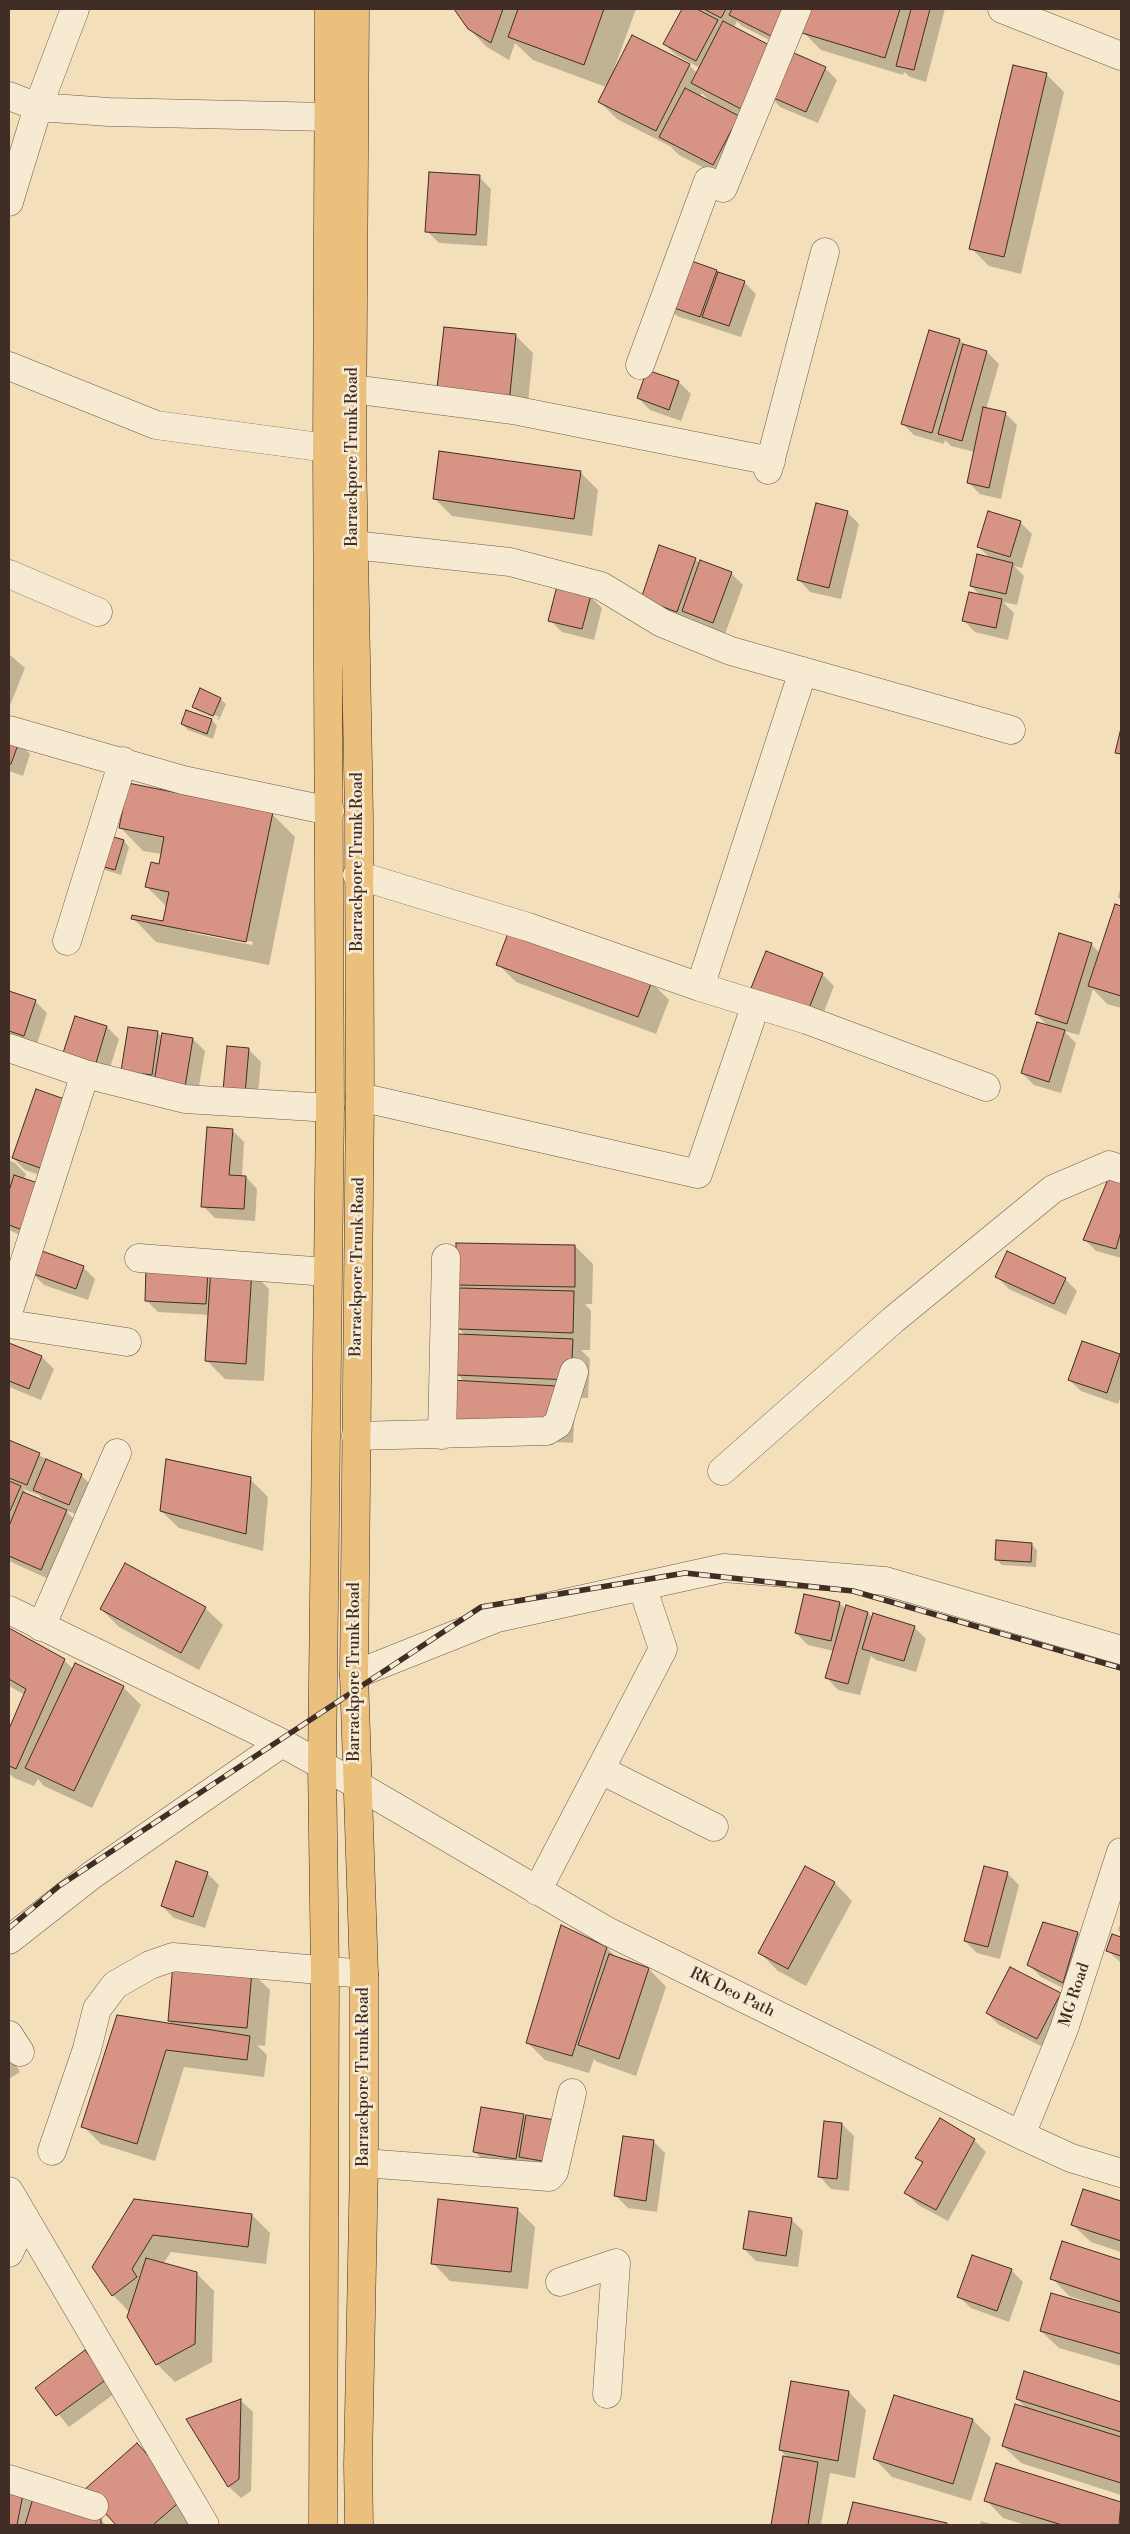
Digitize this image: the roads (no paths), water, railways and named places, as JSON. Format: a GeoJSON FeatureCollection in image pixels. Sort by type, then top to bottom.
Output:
{"type":"FeatureCollection","features":[{"type":"Feature","properties":{"kind":"main road","name":"Barrackpore Trunk Road"},"geometry":{"type":"LineString","coordinates":[[323,2525],[325,1972],[322,1764],[330,1108],[327,448],[329,9]]}},
{"type":"Feature","properties":{"kind":"main road","name":"Barrackpore Trunk Road"},"geometry":{"type":"LineString","coordinates":[[355,9],[352,389],[359,817],[360,1097],[354,1675],[356,1784],[364,1974],[364,2163],[358,2465],[360,2525]]}},
{"type":"Feature","properties":{"kind":"street"},"geometry":{"type":"LineString","coordinates":[[9,202],[38,107],[75,9]]}},
{"type":"Feature","properties":{"kind":"street"},"geometry":{"type":"LineString","coordinates":[[640,365],[716,184],[797,9]]}},
{"type":"Feature","properties":{"kind":"street"},"geometry":{"type":"LineString","coordinates":[[1002,9],[1015,16],[1121,56]]}},
{"type":"Feature","properties":{"kind":"street"},"geometry":{"type":"LineString","coordinates":[[9,96],[38,107],[109,112],[328,117]]}},
{"type":"Feature","properties":{"kind":"street"},"geometry":{"type":"LineString","coordinates":[[352,389],[513,410],[770,466],[825,252]]}},
{"type":"Feature","properties":{"kind":"street"},"geometry":{"type":"LineString","coordinates":[[9,366],[156,425],[327,448]]}},
{"type":"Feature","properties":{"kind":"street"},"geometry":{"type":"LineString","coordinates":[[354,545],[510,562],[601,586],[662,623],[731,651],[1011,730]]}},
{"type":"Feature","properties":{"kind":"street"},"geometry":{"type":"LineString","coordinates":[[9,574],[98,612]]}},
{"type":"Feature","properties":{"kind":"street"},"geometry":{"type":"LineString","coordinates":[[700,987],[803,671]]}},
{"type":"Feature","properties":{"kind":"street"},"geometry":{"type":"LineString","coordinates":[[9,730],[123,761],[183,780],[330,811]]}},
{"type":"Feature","properties":{"kind":"street"},"geometry":{"type":"LineString","coordinates":[[67,941],[123,761]]}},
{"type":"Feature","properties":{"kind":"street"},"geometry":{"type":"LineString","coordinates":[[358,875],[528,927],[700,987],[807,1020],[986,1087]]}},
{"type":"Feature","properties":{"kind":"street"},"geometry":{"type":"LineString","coordinates":[[360,1097],[698,1174],[756,1004]]}},
{"type":"Feature","properties":{"kind":"street"},"geometry":{"type":"LineString","coordinates":[[9,1048],[85,1074],[184,1099],[330,1108]]}},
{"type":"Feature","properties":{"kind":"street"},"geometry":{"type":"LineString","coordinates":[[9,1310],[85,1074]]}},
{"type":"Feature","properties":{"kind":"street"},"geometry":{"type":"LineString","coordinates":[[722,1471],[893,1320],[1053,1189],[1109,1165],[1121,1169]]}},
{"type":"Feature","properties":{"kind":"street"},"geometry":{"type":"LineString","coordinates":[[139,1258],[328,1272]]}},
{"type":"Feature","properties":{"kind":"street"},"geometry":{"type":"LineString","coordinates":[[442,1435],[446,1258]]}},
{"type":"Feature","properties":{"kind":"street"},"geometry":{"type":"LineString","coordinates":[[9,1324],[127,1342]]}},
{"type":"Feature","properties":{"kind":"street"},"geometry":{"type":"LineString","coordinates":[[356,1436],[530,1433],[554,1428],[558,1424],[574,1372]]}},
{"type":"Feature","properties":{"kind":"street"},"geometry":{"type":"LineString","coordinates":[[41,1627],[117,1453]]}},
{"type":"Feature","properties":{"kind":"street"},"geometry":{"type":"LineString","coordinates":[[354,1675],[497,1618],[724,1568],[885,1581],[1121,1650]]}},
{"type":"Feature","properties":{"kind":"street"},"geometry":{"type":"LineString","coordinates":[[537,1891],[663,1649],[642,1586]]}},
{"type":"Feature","properties":{"kind":"street","name":"RK Deo Path"},"geometry":{"type":"LineString","coordinates":[[9,1610],[322,1764],[607,1931],[1021,2135],[1071,2158],[1121,2173]]}},
{"type":"Feature","properties":{"kind":"street"},"geometry":{"type":"LineString","coordinates":[[9,1940],[92,1875],[282,1743]]}},
{"type":"Feature","properties":{"kind":"street"},"geometry":{"type":"LineString","coordinates":[[601,1770],[714,1827]]}},
{"type":"Feature","properties":{"kind":"street","name":"MG Road"},"geometry":{"type":"LineString","coordinates":[[1021,2135],[1064,2029],[1121,1852]]}},
{"type":"Feature","properties":{"kind":"street"},"geometry":{"type":"LineString","coordinates":[[52,2151],[87,2049],[97,2009],[115,1985],[150,1965],[173,1957],[364,1974]]}},
{"type":"Feature","properties":{"kind":"street"},"geometry":{"type":"LineString","coordinates":[[364,2163],[549,2177],[554,2172],[572,2093]]}},
{"type":"Feature","properties":{"kind":"street"},"geometry":{"type":"LineString","coordinates":[[9,2191],[205,2525]]}},
{"type":"Feature","properties":{"kind":"street"},"geometry":{"type":"LineString","coordinates":[[9,2253],[25,2218]]}},
{"type":"Feature","properties":{"kind":"street"},"geometry":{"type":"LineString","coordinates":[[560,2282],[616,2263],[607,2394]]}},
{"type":"Feature","properties":{"kind":"street"},"geometry":{"type":"LineString","coordinates":[[9,2479],[94,2506]]}},
{"type":"Feature","properties":{"kind":"railway"},"geometry":{"type":"LineString","coordinates":[[9,1928],[59,1886],[481,1607],[685,1573],[853,1591],[1121,1668]]}}]}
